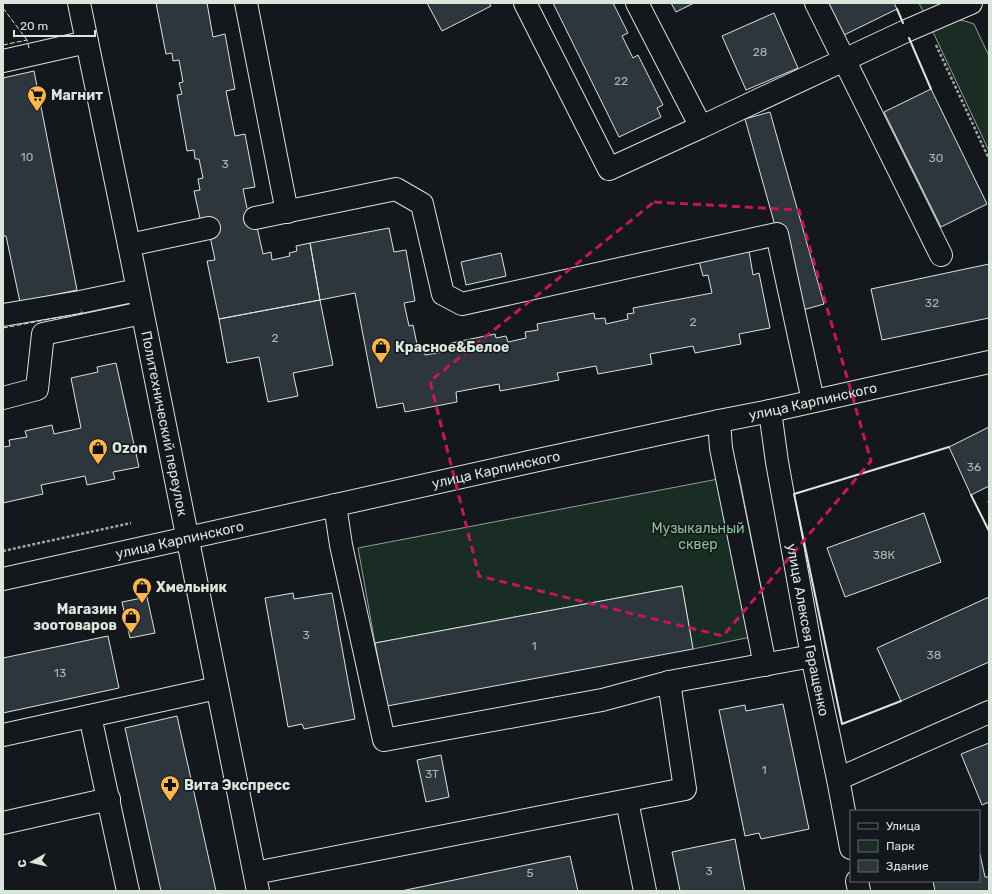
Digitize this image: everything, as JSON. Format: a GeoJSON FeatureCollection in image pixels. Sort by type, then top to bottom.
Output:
{"type":"FeatureCollection","features":[{"type":"Feature","properties":{"kind":"street","name":"Политехнический переулок"},"geometry":{"type":"LineString","coordinates":[[78,3],[256,882]]}},
{"type":"Feature","properties":{"kind":"street"},"geometry":{"type":"LineString","coordinates":[[246,3],[287,212]]}},
{"type":"Feature","properties":{"kind":"street"},"geometry":{"type":"LineString","coordinates":[[526,3],[609,169],[906,31],[970,3]]}},
{"type":"Feature","properties":{"kind":"street"},"geometry":{"type":"LineString","coordinates":[[637,3],[701,127]]}},
{"type":"Feature","properties":{"kind":"street"},"geometry":{"type":"LineString","coordinates":[[816,3],[941,255]]}},
{"type":"Feature","properties":{"kind":"street"},"geometry":{"type":"LineString","coordinates":[[3,62],[87,42]]}},
{"type":"Feature","properties":{"kind":"street"},"geometry":{"type":"LineString","coordinates":[[256,218],[396,189],[422,204],[443,294],[462,304],[777,234],[814,401]]}},
{"type":"Feature","properties":{"kind":"street"},"geometry":{"type":"LineString","coordinates":[[128,245],[209,228]]}},
{"type":"Feature","properties":{"kind":"street"},"geometry":{"type":"LineString","coordinates":[[3,315],[80,302],[137,290]]}},
{"type":"Feature","properties":{"kind":"street"},"geometry":{"type":"LineString","coordinates":[[3,398],[37,388],[43,334],[142,313]]}},
{"type":"Feature","properties":{"kind":"street","name":"улица Карпинского"},"geometry":{"type":"LineString","coordinates":[[3,579],[989,362]]}},
{"type":"Feature","properties":{"kind":"street","name":"улица Алексея Геращенко"},"geometry":{"type":"LineString","coordinates":[[770,411],[777,462],[812,656],[850,843]]}},
{"type":"Feature","properties":{"kind":"street"},"geometry":{"type":"LineString","coordinates":[[719,421],[722,454],[765,665]]}},
{"type":"Feature","properties":{"kind":"street"},"geometry":{"type":"LineString","coordinates":[[336,505],[341,545],[384,740],[602,700],[669,682],[812,656]]}},
{"type":"Feature","properties":{"kind":"street"},"geometry":{"type":"LineString","coordinates":[[256,882],[685,789],[669,682]]}},
{"type":"Feature","properties":{"kind":"street"},"geometry":{"type":"LineString","coordinates":[[3,735],[217,688]]}},
{"type":"Feature","properties":{"kind":"street"},"geometry":{"type":"LineString","coordinates":[[838,779],[989,712]]}},
{"type":"Feature","properties":{"kind":"street"},"geometry":{"type":"LineString","coordinates":[[90,716],[128,891]]}},
{"type":"Feature","properties":{"kind":"street"},"geometry":{"type":"LineString","coordinates":[[3,823],[109,799]]}},
{"type":"Feature","properties":{"kind":"street"},"geometry":{"type":"LineString","coordinates":[[627,801],[646,891]]}},
{"type":"Feature","properties":{"kind":"path"},"geometry":{"type":"LineString","coordinates":[[925,23],[989,159]]}},
{"type":"Feature","properties":{"kind":"highlighted area"},"geometry":{"type":"Polygon","coordinates":[[[654,202],[799,210],[871,461],[723,636],[479,576],[430,381],[654,202]]]}},
{"type":"Feature","properties":{"kind":"green space"},"geometry":{"type":"Polygon","coordinates":[[[919,3],[943,3],[924,13],[919,3]]]}},
{"type":"Feature","properties":{"kind":"green space"},"geometry":{"type":"Polygon","coordinates":[[[958,20],[974,24],[989,56],[989,151],[932,30],[958,20]]]}},
{"type":"Feature","properties":{"kind":"green space","name":"Музыкальный сквер"},"geometry":{"type":"Polygon","coordinates":[[[739,475],[770,633],[693,649],[682,586],[375,643],[358,548],[739,475]]]}},
{"type":"Feature","properties":{"kind":"building"},"geometry":{"type":"Polygon","coordinates":[[[156,3],[207,3],[213,37],[225,34],[235,89],[226,91],[235,136],[245,134],[255,187],[243,189],[248,213],[255,218],[263,254],[271,252],[272,260],[290,256],[289,253],[297,251],[296,246],[310,243],[320,300],[219,319],[207,261],[215,260],[207,222],[201,223],[194,191],[200,190],[198,179],[203,178],[199,159],[195,159],[194,150],[187,151],[177,95],[182,94],[179,83],[183,82],[179,60],[173,61],[172,53],[166,54],[156,3]]]}},
{"type":"Feature","properties":{"kind":"building"},"geometry":{"type":"Polygon","coordinates":[[[427,3],[489,3],[491,6],[442,31],[427,3]]]}},
{"type":"Feature","properties":{"kind":"building"},"geometry":{"type":"Polygon","coordinates":[[[553,3],[613,3],[628,33],[622,36],[633,58],[638,55],[663,105],[657,108],[661,117],[619,137],[553,3]]]}},
{"type":"Feature","properties":{"kind":"building"},"geometry":{"type":"Polygon","coordinates":[[[671,3],[694,3],[676,12],[671,3]]]}},
{"type":"Feature","properties":{"kind":"building"},"geometry":{"type":"Polygon","coordinates":[[[828,3],[894,3],[897,9],[844,35],[828,3]]]}},
{"type":"Feature","properties":{"kind":"building"},"geometry":{"type":"Polygon","coordinates":[[[774,13],[798,68],[746,90],[722,36],[774,13]]]}},
{"type":"Feature","properties":{"kind":"building"},"geometry":{"type":"Polygon","coordinates":[[[34,71],[77,290],[20,302],[6,236],[3,236],[3,78],[34,71]]]}},
{"type":"Feature","properties":{"kind":"building"},"geometry":{"type":"Polygon","coordinates":[[[931,89],[987,204],[941,227],[884,112],[931,89]]]}},
{"type":"Feature","properties":{"kind":"building"},"geometry":{"type":"Polygon","coordinates":[[[770,112],[824,304],[799,311],[745,119],[770,112]]]}},
{"type":"Feature","properties":{"kind":"building"},"geometry":{"type":"Polygon","coordinates":[[[389,228],[394,252],[406,250],[415,301],[404,303],[409,326],[413,325],[418,349],[424,348],[425,355],[443,352],[442,349],[451,347],[451,343],[495,334],[496,338],[506,336],[508,342],[526,338],[525,332],[538,330],[537,324],[594,313],[595,319],[605,318],[606,324],[628,319],[627,314],[634,313],[633,308],[712,293],[708,275],[703,276],[699,261],[749,251],[753,275],[759,273],[770,328],[739,334],[741,344],[695,353],[693,346],[650,354],[652,364],[598,374],[596,366],[557,373],[559,380],[500,391],[499,384],[456,392],[457,402],[405,412],[403,403],[377,408],[355,293],[320,300],[310,243],[389,228]]]}},
{"type":"Feature","properties":{"kind":"building"},"geometry":{"type":"Polygon","coordinates":[[[501,253],[506,276],[466,285],[461,262],[501,253]]]}},
{"type":"Feature","properties":{"kind":"building"},"geometry":{"type":"Polygon","coordinates":[[[989,264],[989,318],[882,340],[871,289],[989,264]]]}},
{"type":"Feature","properties":{"kind":"building"},"geometry":{"type":"Polygon","coordinates":[[[320,300],[333,365],[293,373],[298,396],[268,402],[259,357],[227,363],[219,319],[320,300]]]}},
{"type":"Feature","properties":{"kind":"building"},"geometry":{"type":"Polygon","coordinates":[[[116,363],[139,467],[113,472],[115,479],[87,485],[85,476],[41,485],[43,494],[3,503],[3,447],[10,446],[9,440],[27,437],[25,431],[52,425],[54,434],[81,428],[71,378],[98,372],[97,367],[116,363]]]}},
{"type":"Feature","properties":{"kind":"building"},"geometry":{"type":"Polygon","coordinates":[[[989,427],[989,486],[971,495],[949,447],[989,427]]]}},
{"type":"Feature","properties":{"kind":"building"},"geometry":{"type":"Polygon","coordinates":[[[924,513],[941,562],[845,597],[827,548],[924,513]]]}},
{"type":"Feature","properties":{"kind":"building"},"geometry":{"type":"Polygon","coordinates":[[[682,586],[693,649],[387,706],[375,643],[682,586]]]}},
{"type":"Feature","properties":{"kind":"building"},"geometry":{"type":"Polygon","coordinates":[[[293,593],[294,599],[332,593],[355,719],[304,729],[302,724],[288,727],[265,598],[293,593]]]}},
{"type":"Feature","properties":{"kind":"building"},"geometry":{"type":"Polygon","coordinates":[[[147,597],[155,633],[130,638],[122,602],[147,597]]]}},
{"type":"Feature","properties":{"kind":"building"},"geometry":{"type":"Polygon","coordinates":[[[989,597],[989,662],[901,701],[877,648],[989,597]]]}},
{"type":"Feature","properties":{"kind":"building"},"geometry":{"type":"Polygon","coordinates":[[[108,636],[119,688],[3,713],[3,658],[108,636]]]}},
{"type":"Feature","properties":{"kind":"building"},"geometry":{"type":"Polygon","coordinates":[[[783,704],[809,829],[761,839],[759,833],[745,836],[719,710],[745,705],[746,711],[783,704]]]}},
{"type":"Feature","properties":{"kind":"building"},"geometry":{"type":"Polygon","coordinates":[[[177,716],[216,891],[161,891],[125,728],[177,716]]]}},
{"type":"Feature","properties":{"kind":"building"},"geometry":{"type":"Polygon","coordinates":[[[989,743],[989,802],[982,805],[961,754],[989,743]]]}},
{"type":"Feature","properties":{"kind":"building"},"geometry":{"type":"Polygon","coordinates":[[[441,755],[449,797],[426,802],[417,760],[441,755]]]}},
{"type":"Feature","properties":{"kind":"building"},"geometry":{"type":"Polygon","coordinates":[[[735,839],[745,891],[680,891],[672,852],[735,839]]]}},
{"type":"Feature","properties":{"kind":"building"},"geometry":{"type":"Polygon","coordinates":[[[980,854],[985,877],[989,877],[989,891],[935,891],[933,882],[980,882],[980,854]]]}},
{"type":"Feature","properties":{"kind":"building"},"geometry":{"type":"Polygon","coordinates":[[[570,856],[578,891],[401,891],[570,856]]]}},
{"type":"Feature","properties":{"kind":"tunnel"},"geometry":{"type":"LineString","coordinates":[[209,228],[255,218]]}},
{"type":"Feature","properties":{"kind":"fence"},"geometry":{"type":"LineString","coordinates":[[3,8],[27,40]]}},
{"type":"Feature","properties":{"kind":"fence"},"geometry":{"type":"LineString","coordinates":[[3,45],[27,40],[29,48]]}},
{"type":"Feature","properties":{"kind":"fence"},"geometry":{"type":"LineString","coordinates":[[3,328],[82,313],[81,309]]}},
{"type":"Feature","properties":{"kind":"wall"},"geometry":{"type":"LineString","coordinates":[[897,9],[903,23]]}},
{"type":"Feature","properties":{"kind":"wall"},"geometry":{"type":"LineString","coordinates":[[909,38],[931,89]]}},
{"type":"Feature","properties":{"kind":"wall"},"geometry":{"type":"LineString","coordinates":[[901,701],[842,724],[794,494],[949,447]]}},
{"type":"Feature","properties":{"kind":"wall"},"geometry":{"type":"LineString","coordinates":[[971,495],[989,531]]}},
{"type":"Feature","properties":{"kind":"place","name":"Магнит"},"geometry":{"type":"Point","coordinates":[37,112]}},
{"type":"Feature","properties":{"kind":"place","name":"Красное&Белое"},"geometry":{"type":"Point","coordinates":[381,364]}},
{"type":"Feature","properties":{"kind":"place","name":"Ozon"},"geometry":{"type":"Point","coordinates":[98,465]}},
{"type":"Feature","properties":{"kind":"place","name":"Хмельник"},"geometry":{"type":"Point","coordinates":[142,604]}},
{"type":"Feature","properties":{"kind":"place","name":"Магазин зоотоваров"},"geometry":{"type":"Point","coordinates":[131,634]}},
{"type":"Feature","properties":{"kind":"place","name":"Вита Экспресс"},"geometry":{"type":"Point","coordinates":[170,802]}}]}
